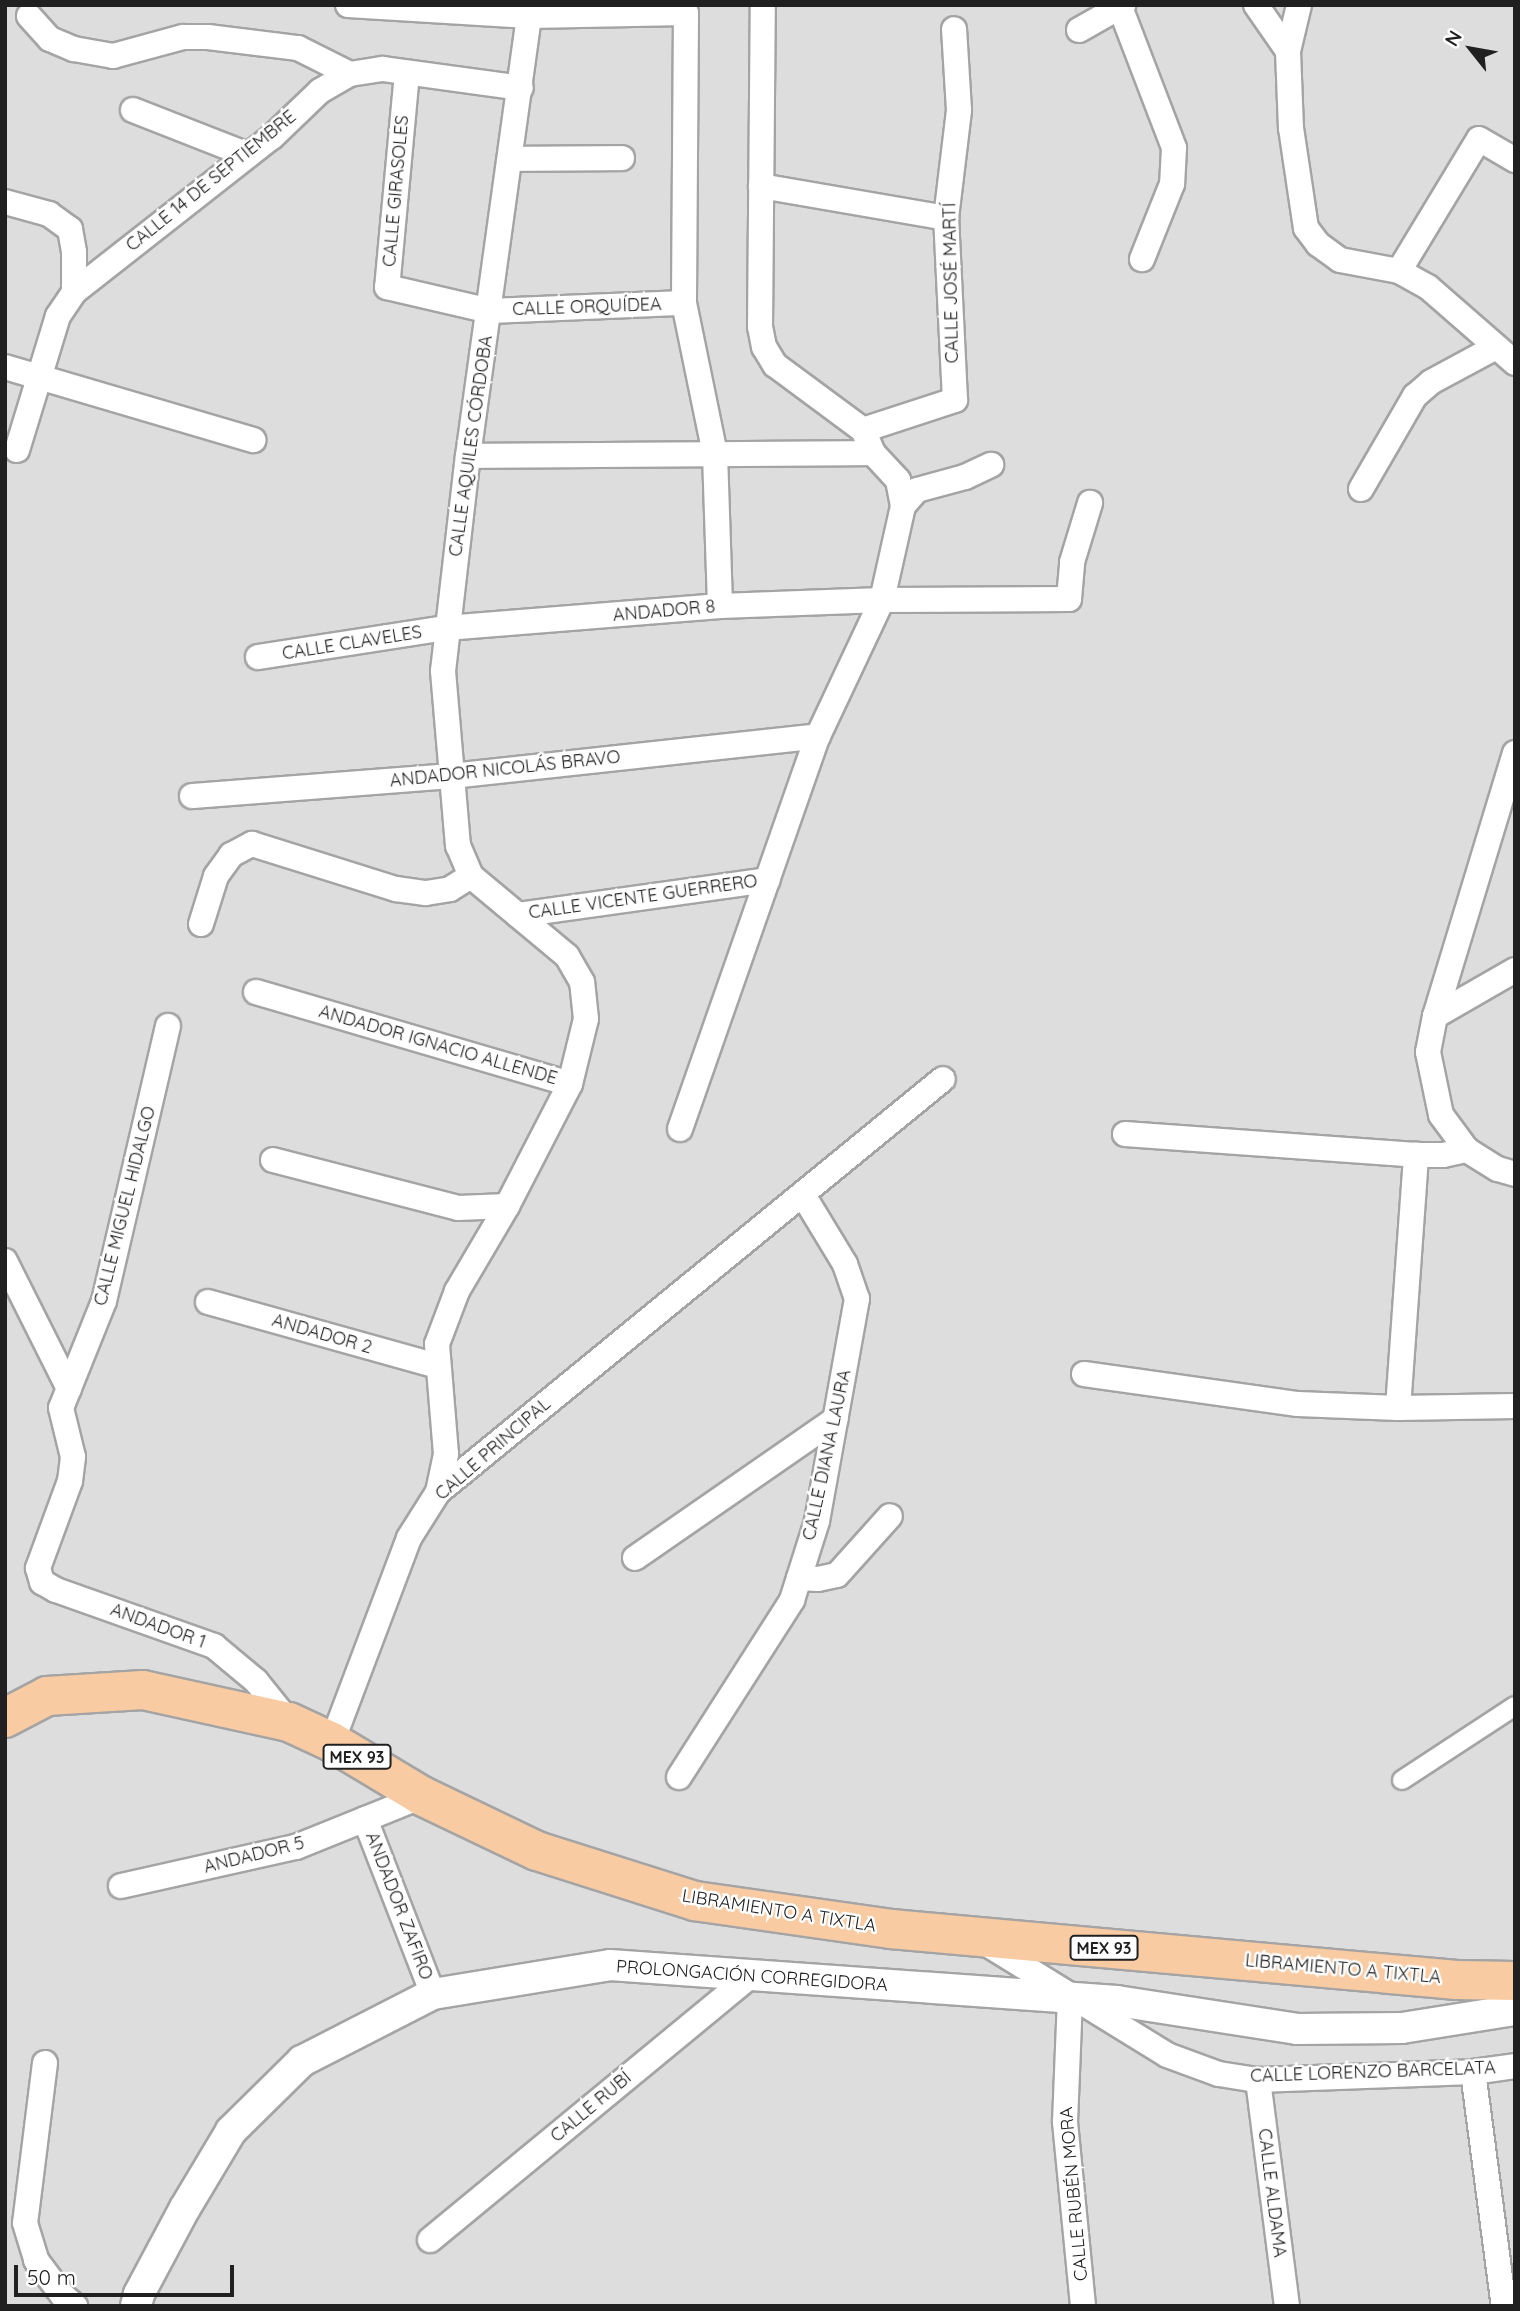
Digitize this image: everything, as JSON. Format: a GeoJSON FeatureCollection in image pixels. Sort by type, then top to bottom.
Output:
{"type":"FeatureCollection","features":[{"type":"Feature","properties":{"kind":"main road","name":"LIBRAMIENTO A TIXTLA"},"geometry":{"type":"LineString","coordinates":[[5,1718],[47,1696],[143,1690],[289,1722],[332,1742],[422,1796],[537,1851],[695,1901],[891,1929],[1457,1980],[1515,1981]]}},
{"type":"Feature","properties":{"kind":"street"},"geometry":{"type":"LineString","coordinates":[[348,5],[529,16],[686,13],[684,303],[715,454],[720,606]]}},
{"type":"Feature","properties":{"kind":"street"},"geometry":{"type":"LineString","coordinates":[[680,1129],[818,736],[881,600],[903,506],[898,480],[873,453],[863,430],[775,365],[764,347],[760,327],[763,5]]}},
{"type":"Feature","properties":{"kind":"street"},"geometry":{"type":"LineString","coordinates":[[1256,5],[1288,51]]}},
{"type":"Feature","properties":{"kind":"street"},"geometry":{"type":"LineString","coordinates":[[1299,5],[1288,51],[1291,128],[1306,228],[1318,244],[1340,260],[1399,271],[1428,286],[1506,355],[1431,382],[1415,396],[1361,489]]}},
{"type":"Feature","properties":{"kind":"street"},"geometry":{"type":"LineString","coordinates":[[1079,30],[1121,6],[1174,148],[1172,184],[1142,259]]}},
{"type":"Feature","properties":{"kind":"street"},"geometry":{"type":"LineString","coordinates":[[29,16],[50,39],[74,49],[113,56],[183,37],[208,37],[298,48],[350,74],[383,69],[521,88]]}},
{"type":"Feature","properties":{"kind":"street","name":"CALLE AQUILES CÓRDOBA"},"geometry":{"type":"LineString","coordinates":[[471,876],[458,846],[443,671],[468,456],[491,311],[529,16]]}},
{"type":"Feature","properties":{"kind":"street","name":"CALLE JOSÉ MARTÍ"},"geometry":{"type":"LineString","coordinates":[[863,430],[955,400],[946,218],[959,110],[954,29]]}},
{"type":"Feature","properties":{"kind":"street","name":"CALLE GIRASOLES"},"geometry":{"type":"LineString","coordinates":[[407,73],[387,287],[491,311]]}},
{"type":"Feature","properties":{"kind":"street","name":"CALLE 14 DE SEPTIEMBRE"},"geometry":{"type":"LineString","coordinates":[[74,292],[248,155],[320,91],[350,74]]}},
{"type":"Feature","properties":{"kind":"street"},"geometry":{"type":"LineString","coordinates":[[133,110],[248,155]]}},
{"type":"Feature","properties":{"kind":"street"},"geometry":{"type":"LineString","coordinates":[[1399,271],[1479,139],[1515,160]]}},
{"type":"Feature","properties":{"kind":"street"},"geometry":{"type":"LineString","coordinates":[[511,159],[622,158]]}},
{"type":"Feature","properties":{"kind":"street"},"geometry":{"type":"LineString","coordinates":[[761,186],[946,218]]}},
{"type":"Feature","properties":{"kind":"street"},"geometry":{"type":"LineString","coordinates":[[5,202],[49,214],[69,229],[74,252],[74,292],[58,316],[17,450]]}},
{"type":"Feature","properties":{"kind":"street","name":"CALLE ORQUÍDEA"},"geometry":{"type":"LineString","coordinates":[[491,311],[684,303]]}},
{"type":"Feature","properties":{"kind":"street"},"geometry":{"type":"LineString","coordinates":[[5,367],[253,440]]}},
{"type":"Feature","properties":{"kind":"street"},"geometry":{"type":"LineString","coordinates":[[468,456],[873,453]]}},
{"type":"Feature","properties":{"kind":"street"},"geometry":{"type":"LineString","coordinates":[[903,506],[918,490],[965,477],[991,465]]}},
{"type":"Feature","properties":{"kind":"street"},"geometry":{"type":"LineString","coordinates":[[881,600],[1069,599],[1072,562],[1090,503]]}},
{"type":"Feature","properties":{"kind":"street","name":"ANDADOR 8"},"geometry":{"type":"LineString","coordinates":[[446,628],[720,606],[881,600]]}},
{"type":"Feature","properties":{"kind":"street","name":"CALLE CLAVELES"},"geometry":{"type":"LineString","coordinates":[[258,657],[446,628]]}},
{"type":"Feature","properties":{"kind":"street","name":"ANDADOR NICOLÁS BRAVO"},"geometry":{"type":"LineString","coordinates":[[192,796],[452,776],[818,736]]}},
{"type":"Feature","properties":{"kind":"street"},"geometry":{"type":"LineString","coordinates":[[1515,753],[1436,1016],[1428,1052],[1441,1115],[1467,1150],[1498,1169],[1515,1174]]}},
{"type":"Feature","properties":{"kind":"street"},"geometry":{"type":"LineString","coordinates":[[201,924],[216,876],[230,855],[252,844],[396,889],[426,893],[450,889],[471,876],[567,957],[582,982],[586,1019],[570,1084],[507,1206],[457,1291],[437,1344],[446,1454],[438,1492]]}},
{"type":"Feature","properties":{"kind":"street","name":"CALLE VICENTE GUERRERO"},"geometry":{"type":"LineString","coordinates":[[518,915],[768,880]]}},
{"type":"Feature","properties":{"kind":"street"},"geometry":{"type":"LineString","coordinates":[[1436,1016],[1515,970]]}},
{"type":"Feature","properties":{"kind":"street","name":"ANDADOR IGNACIO ALLENDE"},"geometry":{"type":"LineString","coordinates":[[256,992],[570,1084]]}},
{"type":"Feature","properties":{"kind":"street","name":"CALLE MIGUEL HIDALGO"},"geometry":{"type":"LineString","coordinates":[[42,1582],[38,1568],[70,1481],[73,1457],[61,1408],[104,1301],[168,1026]]}},
{"type":"Feature","properties":{"kind":"street"},"geometry":{"type":"LineString","coordinates":[[803,1195],[943,1079]]}},
{"type":"Feature","properties":{"kind":"street"},"geometry":{"type":"LineString","coordinates":[[1125,1134],[1416,1155],[1443,1155],[1467,1150]]}},
{"type":"Feature","properties":{"kind":"street"},"geometry":{"type":"LineString","coordinates":[[1398,1408],[1416,1155]]}},
{"type":"Feature","properties":{"kind":"street"},"geometry":{"type":"LineString","coordinates":[[273,1160],[458,1208],[507,1206]]}},
{"type":"Feature","properties":{"kind":"street","name":"CALLE PRINCIPAL"},"geometry":{"type":"LineString","coordinates":[[332,1742],[409,1538],[438,1492],[803,1195]]}},
{"type":"Feature","properties":{"kind":"street","name":"CALLE DIANA LAURA"},"geometry":{"type":"LineString","coordinates":[[679,1777],[792,1600],[817,1521],[857,1299],[845,1264],[803,1195]]}},
{"type":"Feature","properties":{"kind":"street"},"geometry":{"type":"LineString","coordinates":[[5,1261],[69,1390]]}},
{"type":"Feature","properties":{"kind":"street","name":"ANDADOR 2"},"geometry":{"type":"LineString","coordinates":[[208,1302],[437,1366]]}},
{"type":"Feature","properties":{"kind":"street"},"geometry":{"type":"LineString","coordinates":[[1084,1374],[1298,1404],[1398,1408],[1515,1406]]}},
{"type":"Feature","properties":{"kind":"street"},"geometry":{"type":"LineString","coordinates":[[635,1558],[836,1419]]}},
{"type":"Feature","properties":{"kind":"street"},"geometry":{"type":"LineString","coordinates":[[799,1578],[818,1579],[837,1575],[890,1516]]}},
{"type":"Feature","properties":{"kind":"street","name":"ANDADOR 1"},"geometry":{"type":"LineString","coordinates":[[42,1582],[55,1590],[214,1646],[256,1681],[289,1722]]}},
{"type":"Feature","properties":{"kind":"street"},"geometry":{"type":"LineString","coordinates":[[1402,1780],[1515,1706]]}},
{"type":"Feature","properties":{"kind":"street","name":"ANDADOR 5"},"geometry":{"type":"LineString","coordinates":[[121,1886],[296,1847],[422,1796]]}},
{"type":"Feature","properties":{"kind":"street","name":"ANDADOR ZAFIRO"},"geometry":{"type":"LineString","coordinates":[[365,1819],[433,1994]]}},
{"type":"Feature","properties":{"kind":"street","name":"CALLE LORENZO BARCELATA"},"geometry":{"type":"LineString","coordinates":[[974,1936],[1070,1998],[1167,2055],[1219,2074],[1258,2080],[1473,2072],[1515,2066]]}},
{"type":"Feature","properties":{"kind":"street","name":"PROLONGACIÓN CORREGIDORA"},"geometry":{"type":"LineString","coordinates":[[136,2306],[139,2294],[185,2208],[231,2131],[302,2061],[433,1994],[610,1965],[1117,2001],[1297,2029],[1402,2028],[1515,2010]]}},
{"type":"Feature","properties":{"kind":"street","name":"CALLE RUBÍ"},"geometry":{"type":"LineString","coordinates":[[430,2239],[751,1975]]}},
{"type":"Feature","properties":{"kind":"street","name":"CALLE RUBÉN MORA"},"geometry":{"type":"LineString","coordinates":[[1070,1998],[1065,2122],[1083,2306]]}},
{"type":"Feature","properties":{"kind":"street"},"geometry":{"type":"LineString","coordinates":[[45,2063],[25,2223],[36,2260],[63,2296],[75,2306]]}},
{"type":"Feature","properties":{"kind":"street"},"geometry":{"type":"LineString","coordinates":[[1473,2072],[1506,2244],[1504,2306]]}},
{"type":"Feature","properties":{"kind":"street","name":"CALLE ALDAMA"},"geometry":{"type":"LineString","coordinates":[[1258,2080],[1287,2306]]}},
{"type":"Feature","properties":{"kind":"shaded area"},"geometry":{"type":"Polygon","coordinates":[[[5,5],[1515,5],[1515,2306],[5,2306],[5,5]]]}}]}
